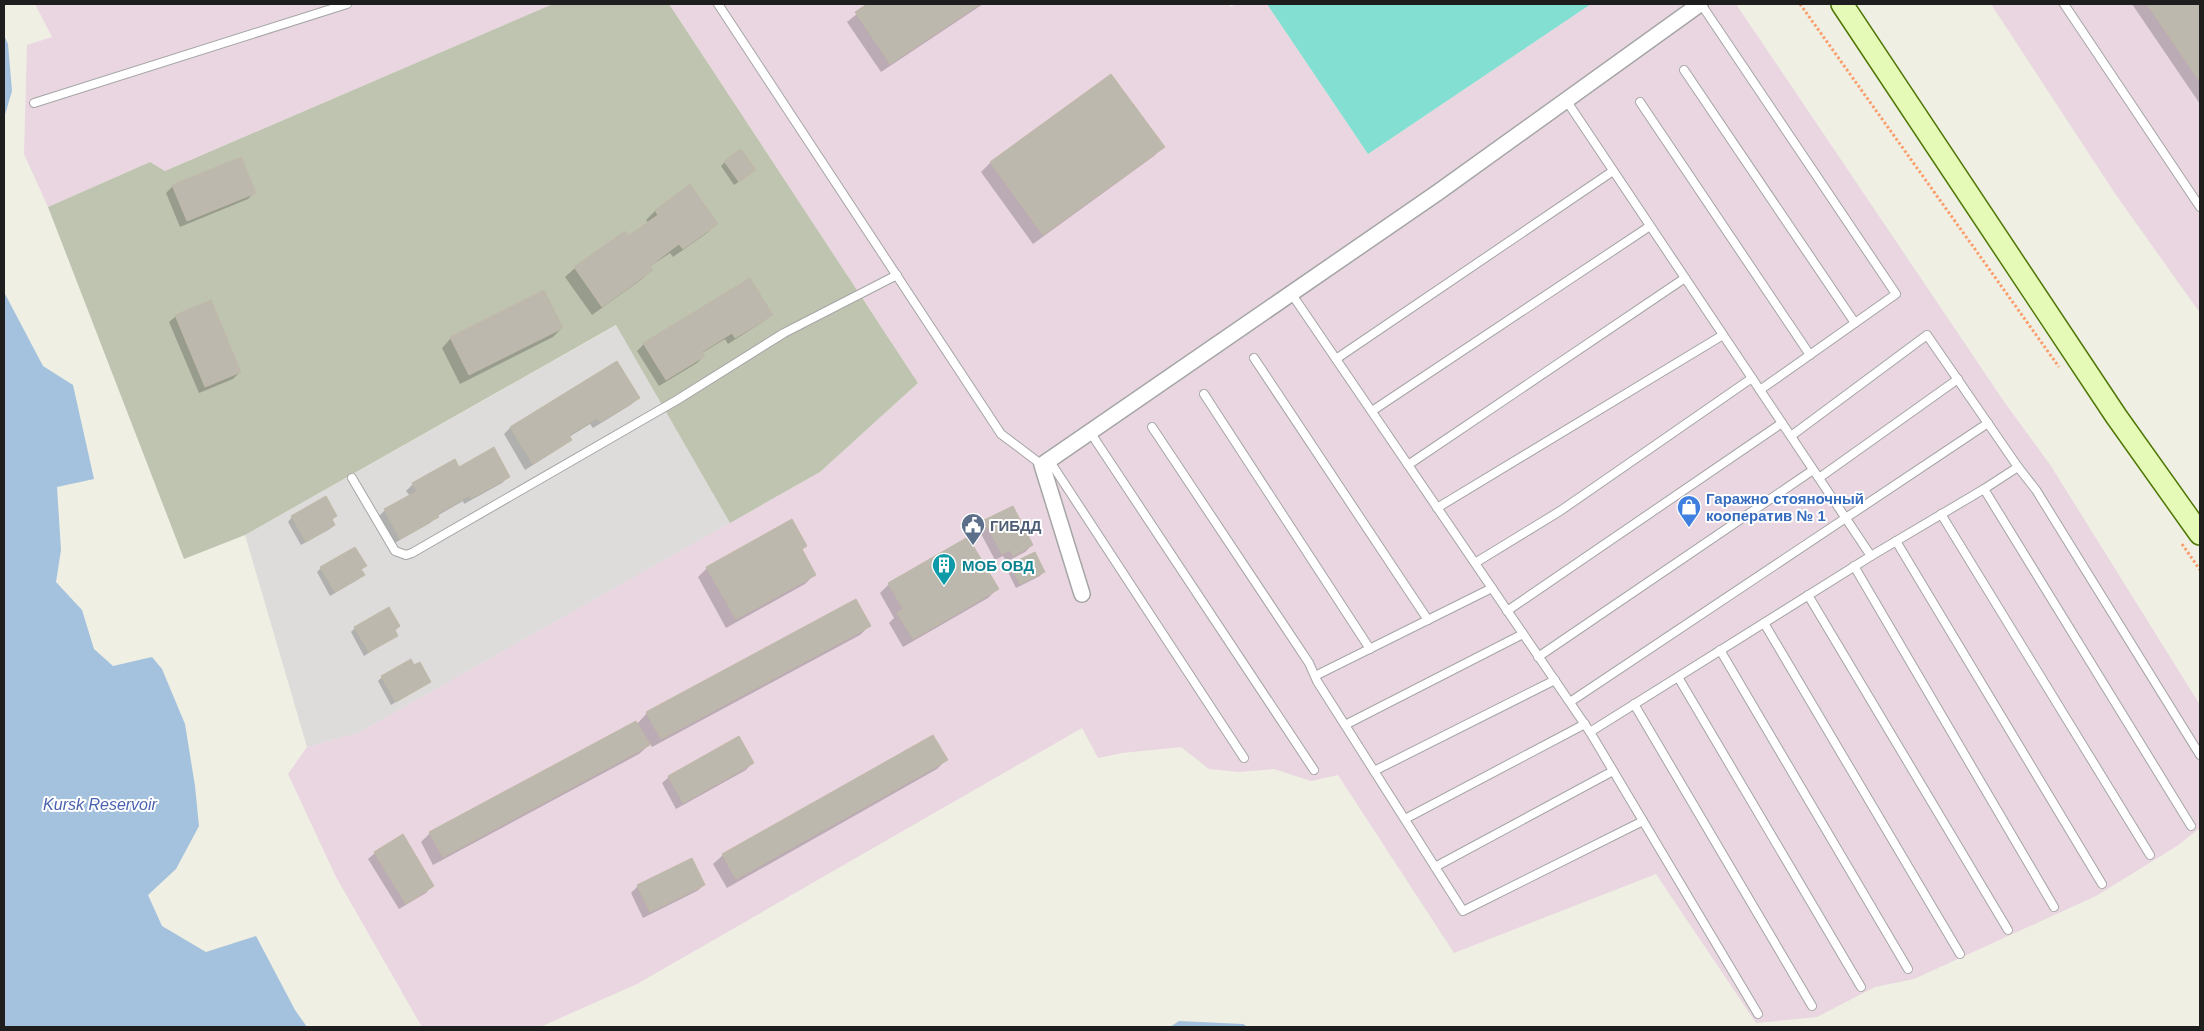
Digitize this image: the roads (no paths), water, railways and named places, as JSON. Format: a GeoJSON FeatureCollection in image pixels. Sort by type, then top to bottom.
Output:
{"type":"FeatureCollection","features":[{"type":"Feature","properties":{"kind":"main road"},"geometry":{"type":"LineString","coordinates":[[1842,4],[2110,408],[2195,522]]}},
{"type":"Feature","properties":{"kind":"street"},"geometry":{"type":"LineString","coordinates":[[1082,594],[1046,462],[1437,193],[1700,4]]}},
{"type":"Feature","properties":{"kind":"lane"},"geometry":{"type":"LineString","coordinates":[[34,103],[347,4]]}},
{"type":"Feature","properties":{"kind":"lane"},"geometry":{"type":"LineString","coordinates":[[718,4],[1002,434],[1046,462],[1244,758]]}},
{"type":"Feature","properties":{"kind":"lane"},"geometry":{"type":"LineString","coordinates":[[1700,4],[1896,294],[1760,390]]}},
{"type":"Feature","properties":{"kind":"lane"},"geometry":{"type":"LineString","coordinates":[[2064,4],[2200,207]]}},
{"type":"Feature","properties":{"kind":"lane"},"geometry":{"type":"LineString","coordinates":[[1684,70],[1855,323]]}},
{"type":"Feature","properties":{"kind":"lane"},"geometry":{"type":"LineString","coordinates":[[1566,100],[1871,556]]}},
{"type":"Feature","properties":{"kind":"lane"},"geometry":{"type":"LineString","coordinates":[[1640,102],[1810,354]]}},
{"type":"Feature","properties":{"kind":"lane"},"geometry":{"type":"LineString","coordinates":[[1336,359],[1613,172]]}},
{"type":"Feature","properties":{"kind":"lane"},"geometry":{"type":"LineString","coordinates":[[1372,411],[1650,226]]}},
{"type":"Feature","properties":{"kind":"lane"},"geometry":{"type":"LineString","coordinates":[[352,478],[395,550],[400,554],[412,553],[677,400],[784,333],[897,275]]}},
{"type":"Feature","properties":{"kind":"lane"},"geometry":{"type":"LineString","coordinates":[[1408,465],[1685,278]]}},
{"type":"Feature","properties":{"kind":"lane"},"geometry":{"type":"LineString","coordinates":[[1291,293],[1590,732],[1758,1014]]}},
{"type":"Feature","properties":{"kind":"lane"},"geometry":{"type":"LineString","coordinates":[[1437,508],[1723,335]]}},
{"type":"Feature","properties":{"kind":"lane"},"geometry":{"type":"LineString","coordinates":[[1791,436],[1928,335],[2018,467],[2036,490],[2200,755]]}},
{"type":"Feature","properties":{"kind":"lane"},"geometry":{"type":"LineString","coordinates":[[1254,358],[1428,620]]}},
{"type":"Feature","properties":{"kind":"lane"},"geometry":{"type":"LineString","coordinates":[[1475,563],[1560,511],[1752,378]]}},
{"type":"Feature","properties":{"kind":"lane"},"geometry":{"type":"LineString","coordinates":[[1819,478],[1958,379]]}},
{"type":"Feature","properties":{"kind":"lane"},"geometry":{"type":"LineString","coordinates":[[1204,394],[1370,649]]}},
{"type":"Feature","properties":{"kind":"lane"},"geometry":{"type":"LineString","coordinates":[[1507,611],[1782,423]]}},
{"type":"Feature","properties":{"kind":"lane"},"geometry":{"type":"LineString","coordinates":[[1570,702],[1988,423]]}},
{"type":"Feature","properties":{"kind":"lane"},"geometry":{"type":"LineString","coordinates":[[1152,427],[1308,663],[1345,725],[1464,911],[1642,821]]}},
{"type":"Feature","properties":{"kind":"lane"},"geometry":{"type":"LineString","coordinates":[[1090,432],[1314,770]]}},
{"type":"Feature","properties":{"kind":"lane"},"geometry":{"type":"LineString","coordinates":[[1590,732],[1854,566],[2018,467]]}},
{"type":"Feature","properties":{"kind":"lane"},"geometry":{"type":"LineString","coordinates":[[1538,656],[1813,470]]}},
{"type":"Feature","properties":{"kind":"lane"},"geometry":{"type":"LineString","coordinates":[[1984,489],[2191,826]]}},
{"type":"Feature","properties":{"kind":"lane"},"geometry":{"type":"LineString","coordinates":[[1941,514],[2150,856]]}},
{"type":"Feature","properties":{"kind":"lane"},"geometry":{"type":"LineString","coordinates":[[1896,541],[2102,884]]}},
{"type":"Feature","properties":{"kind":"lane"},"geometry":{"type":"LineString","coordinates":[[1854,566],[2054,907]]}},
{"type":"Feature","properties":{"kind":"lane"},"geometry":{"type":"LineString","coordinates":[[1315,676],[1492,588]]}},
{"type":"Feature","properties":{"kind":"lane"},"geometry":{"type":"LineString","coordinates":[[1808,595],[2008,930]]}},
{"type":"Feature","properties":{"kind":"lane"},"geometry":{"type":"LineString","coordinates":[[1764,623],[1960,954]]}},
{"type":"Feature","properties":{"kind":"lane"},"geometry":{"type":"LineString","coordinates":[[1345,725],[1523,634]]}},
{"type":"Feature","properties":{"kind":"lane"},"geometry":{"type":"LineString","coordinates":[[1720,650],[1908,969]]}},
{"type":"Feature","properties":{"kind":"lane"},"geometry":{"type":"LineString","coordinates":[[1678,677],[1861,987]]}},
{"type":"Feature","properties":{"kind":"lane"},"geometry":{"type":"LineString","coordinates":[[1374,770],[1555,680]]}},
{"type":"Feature","properties":{"kind":"lane"},"geometry":{"type":"LineString","coordinates":[[1634,704],[1812,1006]]}},
{"type":"Feature","properties":{"kind":"lane"},"geometry":{"type":"LineString","coordinates":[[1405,819],[1584,724]]}},
{"type":"Feature","properties":{"kind":"lane"},"geometry":{"type":"LineString","coordinates":[[1436,867],[1613,771]]}},
{"type":"Feature","properties":{"kind":"water"},"geometry":{"type":"Polygon","coordinates":[[[4,35],[8,44],[12,91],[4,118],[4,35]]]}},
{"type":"Feature","properties":{"kind":"water","name":"Kursk Reservoir"},"geometry":{"type":"Polygon","coordinates":[[[4,292],[43,366],[73,385],[94,479],[57,487],[61,550],[56,582],[82,610],[94,649],[113,666],[152,657],[162,669],[185,724],[199,826],[176,869],[148,895],[162,926],[206,952],[256,936],[295,1010],[307,1027],[4,1027],[4,292]]]}},
{"type":"Feature","properties":{"kind":"water"},"geometry":{"type":"Polygon","coordinates":[[[1179,1021],[1243,1024],[1248,1027],[1170,1027],[1179,1021]]]}},
{"type":"Feature","properties":{"kind":"place","name":"Гаражно стояночный кооператив № 1"},"geometry":{"type":"Point","coordinates":[1689,528]}},
{"type":"Feature","properties":{"kind":"place","name":"ГИБДД"},"geometry":{"type":"Point","coordinates":[973,546]}},
{"type":"Feature","properties":{"kind":"place","name":"МОБ ОВД"},"geometry":{"type":"Point","coordinates":[944,586]}}]}
